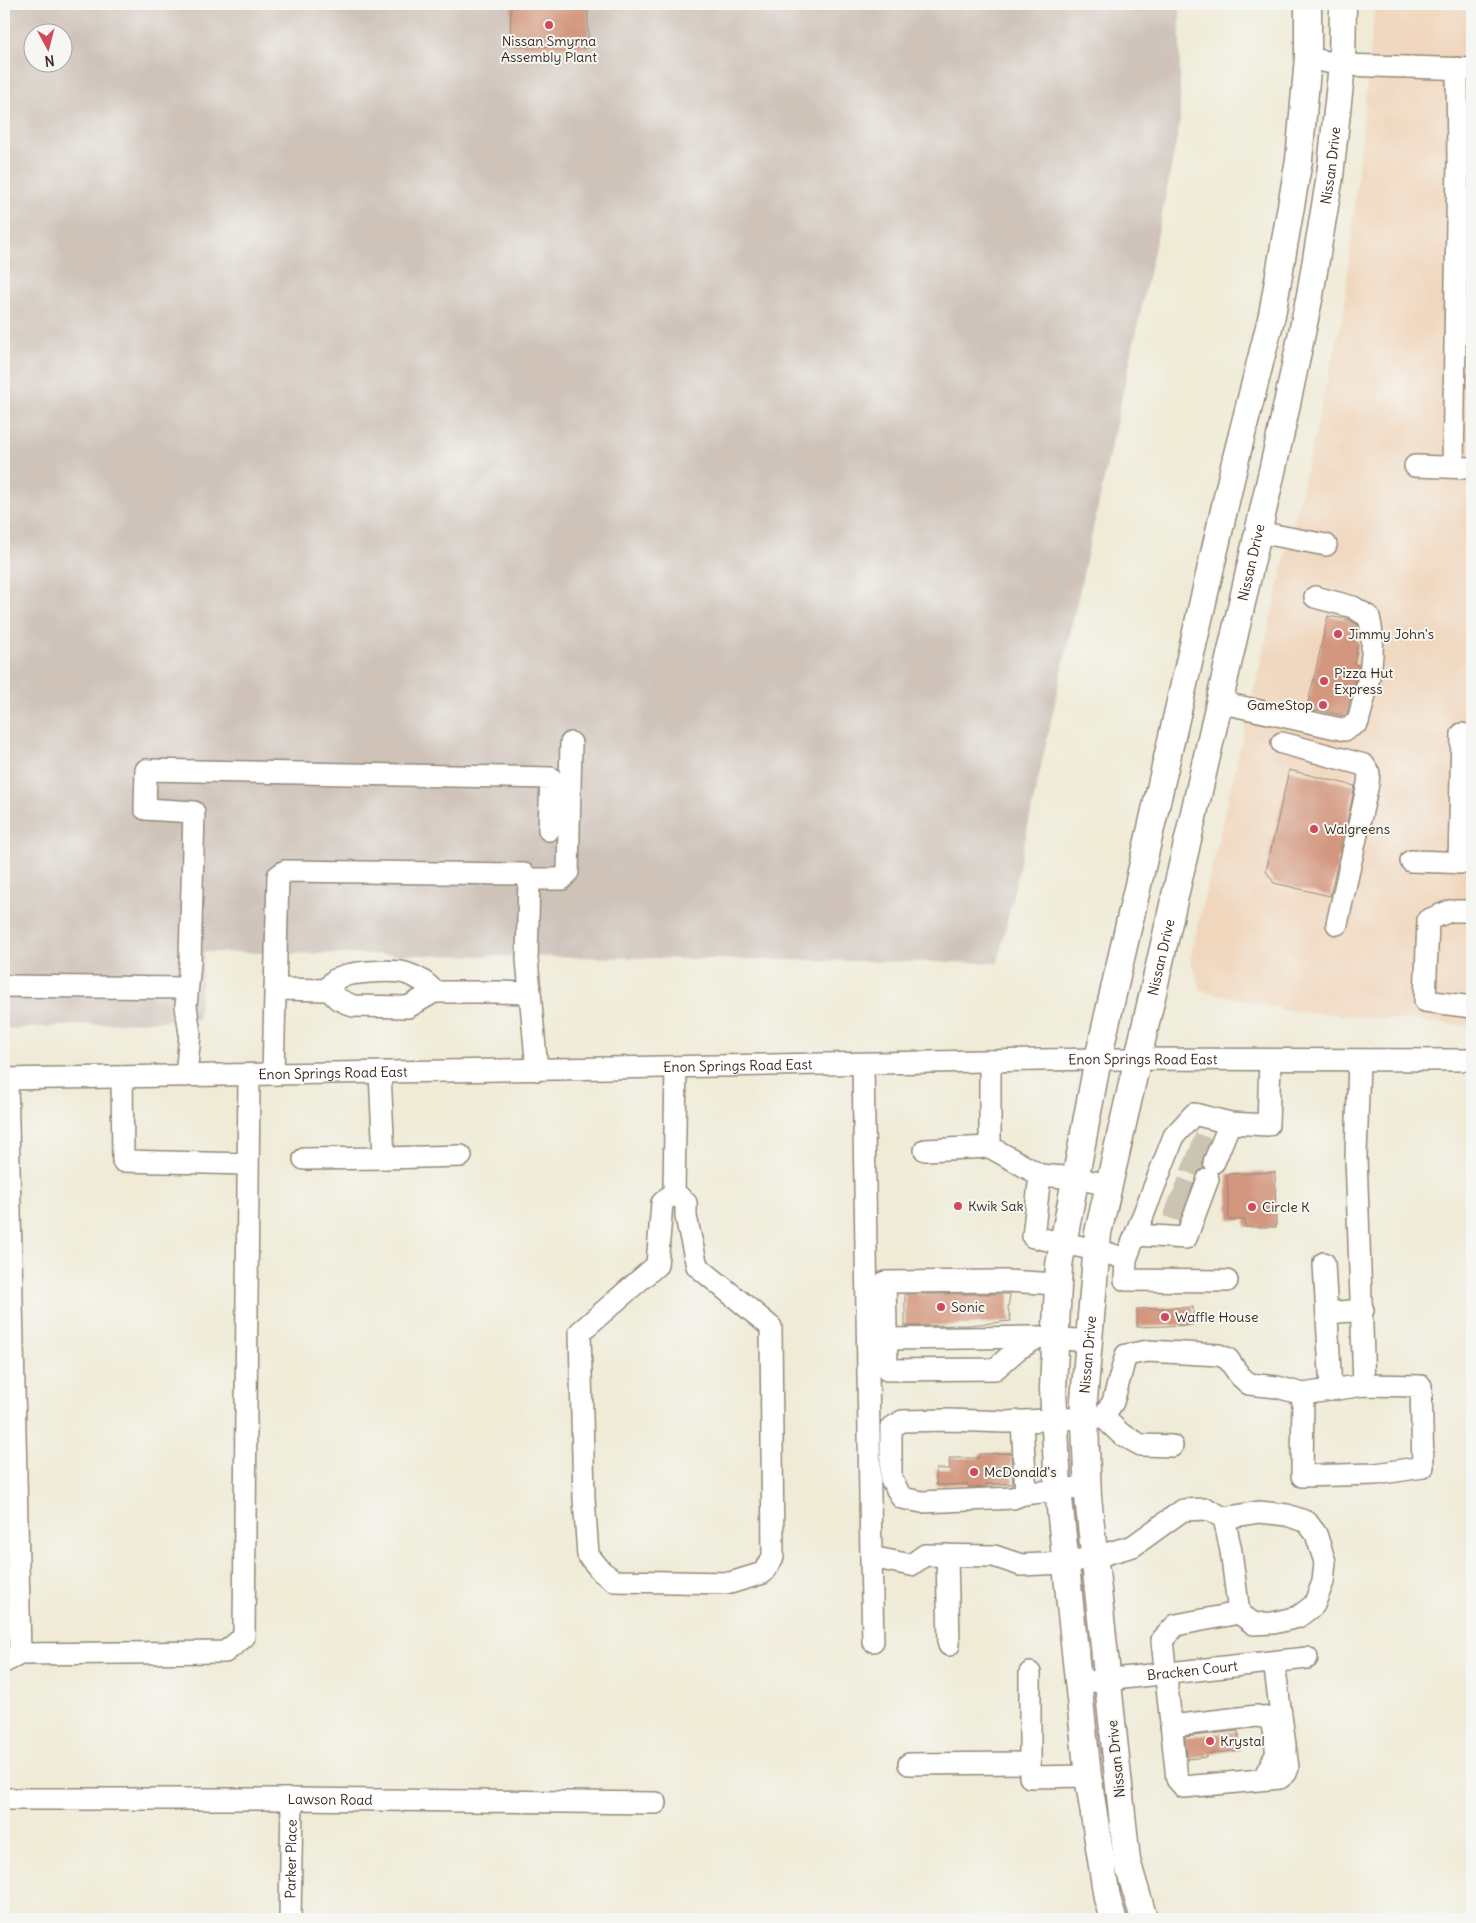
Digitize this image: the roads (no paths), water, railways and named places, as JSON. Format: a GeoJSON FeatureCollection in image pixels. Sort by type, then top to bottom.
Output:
{"type":"FeatureCollection","features":[{"type":"Feature","properties":{"kind":"main road","name":"Nissan Drive"},"geometry":{"type":"LineString","coordinates":[[1113,1919],[1088,1776],[1077,1683],[1058,1489],[1053,1388],[1047,1338],[1098,1060],[1235,462],[1272,315],[1299,160],[1308,58],[1308,4]]}},
{"type":"Feature","properties":{"kind":"main road","name":"Nissan Drive"},"geometry":{"type":"LineString","coordinates":[[1144,1919],[1127,1861],[1088,1487],[1094,1418],[1084,1400],[1096,1250],[1098,1232],[1283,423],[1320,238],[1330,176],[1342,65],[1342,4]]}},
{"type":"Feature","properties":{"kind":"street"},"geometry":{"type":"LineString","coordinates":[[1308,58],[1342,65],[1464,68],[1458,161],[1463,467],[1415,466]]}},
{"type":"Feature","properties":{"kind":"street"},"geometry":{"type":"LineString","coordinates":[[1258,532],[1326,545]]}},
{"type":"Feature","properties":{"kind":"street"},"geometry":{"type":"LineString","coordinates":[[1219,702],[1345,730],[1358,722],[1371,671],[1372,644],[1369,618],[1353,607],[1315,597]]}},
{"type":"Feature","properties":{"kind":"street"},"geometry":{"type":"LineString","coordinates":[[1411,861],[1466,863],[1462,734]]}},
{"type":"Feature","properties":{"kind":"street"},"geometry":{"type":"LineString","coordinates":[[529,879],[562,878],[568,872],[571,742]]}},
{"type":"Feature","properties":{"kind":"street"},"geometry":{"type":"LineString","coordinates":[[1282,744],[1364,765],[1369,773],[1337,924]]}},
{"type":"Feature","properties":{"kind":"street"},"geometry":{"type":"LineString","coordinates":[[186,1076],[190,1034],[186,1006],[190,962],[194,812],[145,809],[146,770],[551,778],[549,830]]}},
{"type":"Feature","properties":{"kind":"street"},"geometry":{"type":"LineString","coordinates":[[273,1074],[278,876],[285,871],[524,874],[529,879],[527,959],[537,1070]]}},
{"type":"Feature","properties":{"kind":"street"},"geometry":{"type":"LineString","coordinates":[[1472,911],[1450,911],[1428,920],[1425,1001],[1472,1007]]}},
{"type":"Feature","properties":{"kind":"street"},"geometry":{"type":"LineString","coordinates":[[329,990],[336,979],[349,974],[365,972],[404,973],[427,983],[434,992]]}},
{"type":"Feature","properties":{"kind":"street"},"geometry":{"type":"LineString","coordinates":[[4,986],[187,988]]}},
{"type":"Feature","properties":{"kind":"street"},"geometry":{"type":"LineString","coordinates":[[275,989],[329,990],[338,999],[353,1006],[408,1007],[434,992],[530,993]]}},
{"type":"Feature","properties":{"kind":"street"},"geometry":{"type":"LineString","coordinates":[[1136,1235],[1186,1238],[1187,1177],[1194,1114],[1230,1124],[1268,1125],[1270,1060]]}},
{"type":"Feature","properties":{"kind":"street"},"geometry":{"type":"LineString","coordinates":[[1359,1060],[1356,1156],[1364,1385]]}},
{"type":"Feature","properties":{"kind":"street","name":"Enon Springs Road East"},"geometry":{"type":"LineString","coordinates":[[5,1079],[990,1061],[1472,1060]]}},
{"type":"Feature","properties":{"kind":"street"},"geometry":{"type":"LineString","coordinates":[[990,1061],[990,1147]]}},
{"type":"Feature","properties":{"kind":"street"},"geometry":{"type":"LineString","coordinates":[[862,1064],[876,1281],[877,1371]]}},
{"type":"Feature","properties":{"kind":"street"},"geometry":{"type":"LineString","coordinates":[[674,1192],[686,1203],[686,1217],[697,1266],[772,1327],[773,1557],[762,1573],[730,1583],[615,1581],[602,1572],[588,1555],[584,1498],[580,1332],[657,1265],[662,1203],[674,1192],[676,1067]]}},
{"type":"Feature","properties":{"kind":"street"},"geometry":{"type":"LineString","coordinates":[[380,1073],[384,1158]]}},
{"type":"Feature","properties":{"kind":"street"},"geometry":{"type":"LineString","coordinates":[[5,1079],[12,1658],[225,1652],[244,1637],[249,1075]]}},
{"type":"Feature","properties":{"kind":"street"},"geometry":{"type":"LineString","coordinates":[[122,1077],[123,1161],[248,1164]]}},
{"type":"Feature","properties":{"kind":"street"},"geometry":{"type":"LineString","coordinates":[[1227,1282],[1125,1280],[1126,1259],[1136,1235],[1230,1124]]}},
{"type":"Feature","properties":{"kind":"street"},"geometry":{"type":"LineString","coordinates":[[926,1150],[990,1147],[1040,1175],[1075,1178],[1109,1185]]}},
{"type":"Feature","properties":{"kind":"street"},"geometry":{"type":"LineString","coordinates":[[304,1159],[461,1156]]}},
{"type":"Feature","properties":{"kind":"street"},"geometry":{"type":"LineString","coordinates":[[1040,1175],[1033,1237],[1096,1250],[1126,1259]]}},
{"type":"Feature","properties":{"kind":"street"},"geometry":{"type":"LineString","coordinates":[[1324,1263],[1331,1390]]}},
{"type":"Feature","properties":{"kind":"street"},"geometry":{"type":"LineString","coordinates":[[876,1281],[1004,1281],[1058,1284]]}},
{"type":"Feature","properties":{"kind":"street"},"geometry":{"type":"LineString","coordinates":[[872,1641],[869,1427],[877,1371],[886,1339],[876,1281]]}},
{"type":"Feature","properties":{"kind":"street"},"geometry":{"type":"LineString","coordinates":[[1327,1313],[1362,1310]]}},
{"type":"Feature","properties":{"kind":"street"},"geometry":{"type":"LineString","coordinates":[[886,1339],[1047,1338],[1089,1341]]}},
{"type":"Feature","properties":{"kind":"street"},"geometry":{"type":"LineString","coordinates":[[877,1371],[996,1369],[1018,1349],[1047,1338]]}},
{"type":"Feature","properties":{"kind":"street"},"geometry":{"type":"LineString","coordinates":[[1094,1418],[1113,1402],[1126,1355],[1148,1350],[1219,1355],[1228,1359],[1240,1376],[1249,1384],[1277,1387],[1303,1394],[1364,1385],[1421,1386],[1422,1467],[1376,1474],[1302,1476],[1303,1394]]}},
{"type":"Feature","properties":{"kind":"street"},"geometry":{"type":"LineString","coordinates":[[869,1427],[892,1428],[902,1422],[949,1420],[1022,1422],[1094,1418],[1141,1446],[1172,1446]]}},
{"type":"Feature","properties":{"kind":"street"},"geometry":{"type":"LineString","coordinates":[[1022,1422],[1026,1494]]}},
{"type":"Feature","properties":{"kind":"street"},"geometry":{"type":"LineString","coordinates":[[892,1428],[891,1479],[902,1498],[922,1502],[1013,1498],[1058,1489],[1088,1487]]}},
{"type":"Feature","properties":{"kind":"street"},"geometry":{"type":"LineString","coordinates":[[871,1557],[911,1565],[925,1555],[994,1556],[1021,1565],[1066,1563],[1133,1546],[1183,1510],[1207,1509],[1224,1518],[1259,1512],[1287,1516],[1307,1522],[1316,1534],[1325,1562],[1323,1582],[1314,1604],[1298,1618],[1273,1623],[1254,1624],[1239,1613],[1231,1551],[1224,1518]]}},
{"type":"Feature","properties":{"kind":"street"},"geometry":{"type":"LineString","coordinates":[[947,1555],[949,1646]]}},
{"type":"Feature","properties":{"kind":"street"},"geometry":{"type":"LineString","coordinates":[[1239,1613],[1176,1625],[1162,1640],[1177,1779],[1184,1787],[1280,1778],[1286,1773],[1288,1768],[1274,1662]]}},
{"type":"Feature","properties":{"kind":"street","name":"Bracken Court"},"geometry":{"type":"LineString","coordinates":[[1077,1683],[1307,1658]]}},
{"type":"Feature","properties":{"kind":"street"},"geometry":{"type":"LineString","coordinates":[[1030,1673],[1030,1777],[1088,1776]]}},
{"type":"Feature","properties":{"kind":"street"},"geometry":{"type":"LineString","coordinates":[[1171,1722],[1280,1707]]}},
{"type":"Feature","properties":{"kind":"street"},"geometry":{"type":"LineString","coordinates":[[1171,1722],[1257,1716],[1271,1719],[1277,1753],[1263,1780]]}},
{"type":"Feature","properties":{"kind":"street"},"geometry":{"type":"LineString","coordinates":[[909,1764],[1030,1763]]}},
{"type":"Feature","properties":{"kind":"street","name":"Lawson Road"},"geometry":{"type":"LineString","coordinates":[[4,1799],[292,1799],[656,1803]]}},
{"type":"Feature","properties":{"kind":"street","name":"Parker Place"},"geometry":{"type":"LineString","coordinates":[[290,1919],[292,1799]]}},
{"type":"Feature","properties":{"kind":"tunnel"},"geometry":{"type":"LineString","coordinates":[[1192,1143],[1209,1149]]}},
{"type":"Feature","properties":{"kind":"tunnel"},"geometry":{"type":"LineString","coordinates":[[1185,1160],[1211,1171]]}},
{"type":"Feature","properties":{"kind":"tunnel"},"geometry":{"type":"LineString","coordinates":[[1175,1187],[1192,1194]]}},
{"type":"Feature","properties":{"kind":"tunnel"},"geometry":{"type":"LineString","coordinates":[[1167,1206],[1184,1212]]}},
{"type":"Feature","properties":{"kind":"place","name":"Nissan Smyrna Assembly Plant"},"geometry":{"type":"Point","coordinates":[549,25]}},
{"type":"Feature","properties":{"kind":"place","name":"Jimmy John's"},"geometry":{"type":"Point","coordinates":[1338,634]}},
{"type":"Feature","properties":{"kind":"place","name":"Pizza Hut Express"},"geometry":{"type":"Point","coordinates":[1324,681]}},
{"type":"Feature","properties":{"kind":"place","name":"GameStop"},"geometry":{"type":"Point","coordinates":[1323,705]}},
{"type":"Feature","properties":{"kind":"place","name":"Walgreens"},"geometry":{"type":"Point","coordinates":[1314,829]}},
{"type":"Feature","properties":{"kind":"place","name":"Kwik Sak"},"geometry":{"type":"Point","coordinates":[958,1206]}},
{"type":"Feature","properties":{"kind":"place","name":"Circle K"},"geometry":{"type":"Point","coordinates":[1252,1207]}},
{"type":"Feature","properties":{"kind":"place","name":"Sonic"},"geometry":{"type":"Point","coordinates":[941,1307]}},
{"type":"Feature","properties":{"kind":"place","name":"Waffle House"},"geometry":{"type":"Point","coordinates":[1165,1317]}},
{"type":"Feature","properties":{"kind":"place","name":"McDonald's"},"geometry":{"type":"Point","coordinates":[974,1472]}},
{"type":"Feature","properties":{"kind":"place","name":"Krystal"},"geometry":{"type":"Point","coordinates":[1210,1741]}}]}
